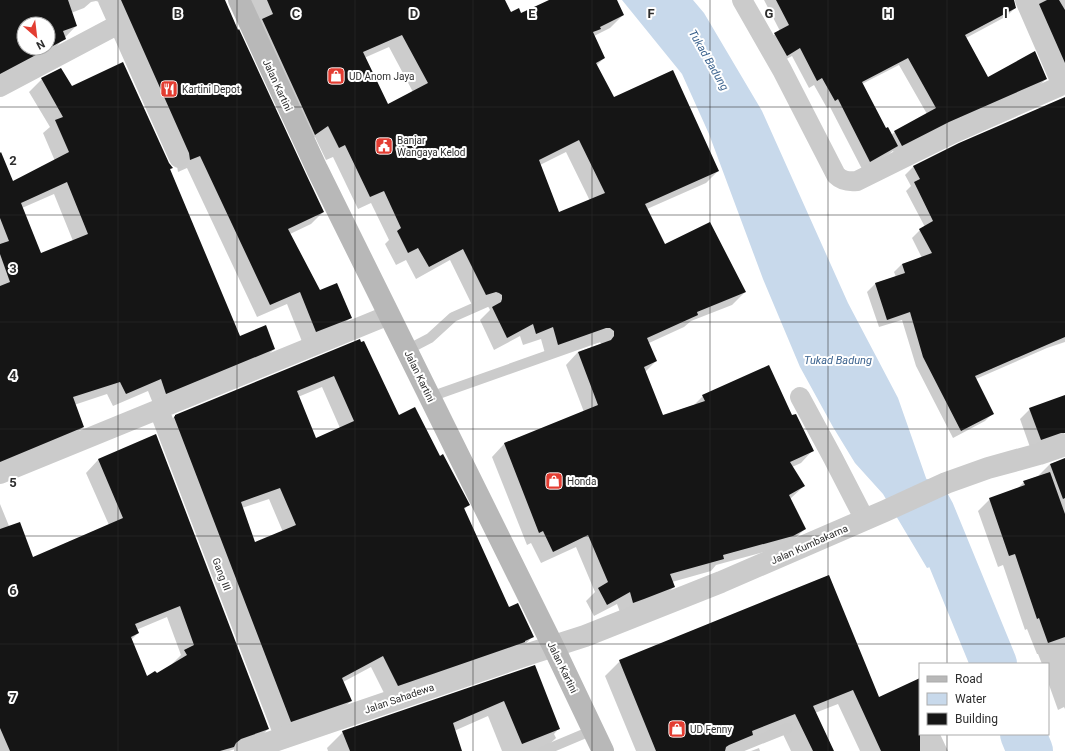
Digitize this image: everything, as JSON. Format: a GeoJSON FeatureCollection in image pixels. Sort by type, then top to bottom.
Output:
{"type":"FeatureCollection","features":[{"type":"Feature","properties":{"kind":"main road","name":"Jalan Kartini"},"geometry":{"type":"LineString","coordinates":[[239,0],[317,169],[553,646],[603,751]]}},
{"type":"Feature","properties":{"kind":"street"},"geometry":{"type":"LineString","coordinates":[[108,0],[179,158]]}},
{"type":"Feature","properties":{"kind":"street"},"geometry":{"type":"LineString","coordinates":[[742,0],[782,70],[836,175],[842,180],[851,182],[857,181],[954,133],[1063,85],[1025,0]]}},
{"type":"Feature","properties":{"kind":"street"},"geometry":{"type":"LineString","coordinates":[[0,87],[118,24]]}},
{"type":"Feature","properties":{"kind":"street"},"geometry":{"type":"LineString","coordinates":[[0,474],[389,315]]}},
{"type":"Feature","properties":{"kind":"street"},"geometry":{"type":"LineString","coordinates":[[800,397],[865,520]]}},
{"type":"Feature","properties":{"kind":"street","name":"Gang III"},"geometry":{"type":"LineString","coordinates":[[159,410],[285,738]]}},
{"type":"Feature","properties":{"kind":"street","name":"Jalan Kumbakarna"},"geometry":{"type":"LineString","coordinates":[[553,646],[585,636],[714,585],[865,520],[946,483],[988,468],[1065,445]]}},
{"type":"Feature","properties":{"kind":"street","name":"Jalan Sahadewa"},"geometry":{"type":"LineString","coordinates":[[245,751],[553,646]]}},
{"type":"Feature","properties":{"kind":"lane"},"geometry":{"type":"LineString","coordinates":[[407,350],[430,338],[453,317],[496,298]]}},
{"type":"Feature","properties":{"kind":"lane"},"geometry":{"type":"LineString","coordinates":[[430,397],[608,334]]}},
{"type":"Feature","properties":{"kind":"lane"},"geometry":{"type":"LineString","coordinates":[[731,751],[788,728]]}},
{"type":"Feature","properties":{"kind":"lane"},"geometry":{"type":"LineString","coordinates":[[543,751],[593,730]]}},
{"type":"Feature","properties":{"kind":"water","name":"Tukad Badung"},"geometry":{"type":"Polygon","coordinates":[[[622,0],[693,0],[704,13],[762,111],[848,303],[898,398],[926,478],[963,556],[927,568],[883,494],[855,463],[800,367],[763,279],[709,134],[682,74],[622,0]]]}},
{"type":"Feature","properties":{"kind":"building"},"geometry":{"type":"Polygon","coordinates":[[[0,0],[68,0],[77,26],[63,31],[66,39],[56,44],[56,16],[16,16],[16,56],[34,56],[0,74],[0,0]]]}},
{"type":"Feature","properties":{"kind":"building"},"geometry":{"type":"Polygon","coordinates":[[[121,0],[225,0],[324,212],[288,229],[320,290],[337,283],[352,318],[316,332],[300,292],[270,305],[200,156],[190,160],[189,153],[121,0]]]}},
{"type":"Feature","properties":{"kind":"building"},"geometry":{"type":"Polygon","coordinates":[[[267,0],[505,0],[511,12],[519,8],[521,13],[549,0],[617,0],[624,15],[600,27],[601,29],[593,32],[605,58],[596,63],[614,97],[673,70],[719,171],[645,204],[665,244],[710,222],[746,292],[697,312],[698,315],[647,338],[657,361],[644,367],[663,415],[705,401],[702,395],[769,365],[792,415],[796,414],[814,451],[790,462],[805,486],[789,495],[806,529],[793,536],[723,555],[724,559],[670,574],[675,587],[644,599],[633,603],[630,592],[607,605],[598,588],[608,582],[588,535],[553,552],[543,531],[539,533],[504,443],[598,405],[578,352],[611,340],[614,336],[614,331],[610,328],[606,328],[558,345],[553,327],[536,334],[533,324],[507,338],[492,307],[501,302],[502,295],[496,292],[486,295],[463,249],[429,267],[418,248],[408,253],[397,231],[401,228],[384,191],[370,197],[345,145],[339,148],[328,126],[315,135],[262,19],[273,14],[267,0]],[[402,35],[363,52],[388,104],[428,83],[402,35]],[[579,140],[539,160],[559,212],[605,193],[579,140]]]}},
{"type":"Feature","properties":{"kind":"building"},"geometry":{"type":"Polygon","coordinates":[[[776,0],[1014,0],[1016,8],[965,35],[988,77],[1035,51],[1047,79],[949,122],[902,146],[894,131],[936,108],[908,58],[862,82],[886,128],[888,127],[898,146],[870,162],[838,99],[835,101],[822,78],[817,81],[800,48],[787,56],[774,33],[789,25],[776,0]]]}},
{"type":"Feature","properties":{"kind":"building"},"geometry":{"type":"Polygon","coordinates":[[[1047,0],[1059,0],[1065,10],[1065,63],[1039,4],[1047,0]]]}},
{"type":"Feature","properties":{"kind":"building"},"geometry":{"type":"Polygon","coordinates":[[[123,62],[169,163],[173,168],[170,169],[240,336],[266,325],[275,349],[166,394],[161,379],[126,394],[120,382],[73,397],[84,427],[0,462],[0,286],[10,282],[0,254],[0,244],[9,241],[0,218],[0,153],[1,152],[13,181],[69,152],[55,120],[63,117],[41,78],[61,68],[72,86],[123,62]],[[67,182],[21,203],[41,253],[88,234],[67,182]]]}},
{"type":"Feature","properties":{"kind":"building"},"geometry":{"type":"Polygon","coordinates":[[[1065,97],[1065,337],[975,376],[994,414],[961,431],[923,357],[910,312],[887,320],[875,283],[905,273],[902,264],[932,253],[919,229],[933,221],[914,182],[920,179],[913,166],[959,143],[1065,97]]]}},
{"type":"Feature","properties":{"kind":"building"},"geometry":{"type":"Polygon","coordinates":[[[360,339],[361,342],[364,341],[399,415],[415,407],[440,456],[443,454],[470,505],[464,508],[509,607],[518,603],[534,637],[525,642],[398,686],[383,656],[342,678],[352,701],[291,722],[174,417],[175,415],[360,339]],[[334,376],[297,391],[316,438],[354,421],[334,376]],[[280,488],[241,502],[255,542],[296,525],[280,488]]]}},
{"type":"Feature","properties":{"kind":"building"},"geometry":{"type":"Polygon","coordinates":[[[1065,395],[1065,433],[1041,440],[1029,408],[1065,395]]]}},
{"type":"Feature","properties":{"kind":"building"},"geometry":{"type":"Polygon","coordinates":[[[156,434],[269,729],[241,739],[234,747],[220,751],[10,751],[0,728],[0,529],[20,522],[33,557],[123,518],[98,459],[156,434]],[[180,606],[135,624],[139,633],[131,637],[147,676],[155,671],[157,673],[187,655],[184,650],[194,645],[180,606]]]}},
{"type":"Feature","properties":{"kind":"building"},"geometry":{"type":"Polygon","coordinates":[[[1065,458],[1065,498],[1063,499],[1050,464],[1065,458]]]}},
{"type":"Feature","properties":{"kind":"building"},"geometry":{"type":"Polygon","coordinates":[[[1050,472],[1065,514],[1065,637],[1048,643],[1039,618],[1037,619],[1015,554],[1009,556],[989,498],[1025,485],[1023,481],[1050,472]]]}},
{"type":"Feature","properties":{"kind":"building"},"geometry":{"type":"Polygon","coordinates":[[[829,575],[879,697],[919,678],[920,751],[881,751],[853,690],[813,706],[834,751],[813,751],[795,714],[752,731],[753,735],[729,745],[726,747],[725,751],[656,751],[619,660],[829,575]]]}},
{"type":"Feature","properties":{"kind":"building"},"geometry":{"type":"Polygon","coordinates":[[[535,665],[560,729],[522,744],[504,701],[453,723],[462,751],[350,751],[342,731],[535,665]]]}},
{"type":"Feature","properties":{"kind":"waterway","name":"Tukad Badung"},"geometry":{"type":"LineString","coordinates":[[926,502],[932,513],[994,663]]}},
{"type":"Feature","properties":{"kind":"waterway","name":"Tukad Badung"},"geometry":{"type":"LineString","coordinates":[[1023,735],[1030,751]]}},
{"type":"Feature","properties":{"kind":"place","name":"UD Anom Jaya"},"geometry":{"type":"Point","coordinates":[336,76]}},
{"type":"Feature","properties":{"kind":"place","name":"Kartini Depot"},"geometry":{"type":"Point","coordinates":[169,89]}},
{"type":"Feature","properties":{"kind":"place","name":"Banjar Wangaya Kelod"},"geometry":{"type":"Point","coordinates":[384,146]}},
{"type":"Feature","properties":{"kind":"place","name":"Honda"},"geometry":{"type":"Point","coordinates":[554,481]}},
{"type":"Feature","properties":{"kind":"place","name":"UD Fenny"},"geometry":{"type":"Point","coordinates":[677,729]}}]}
